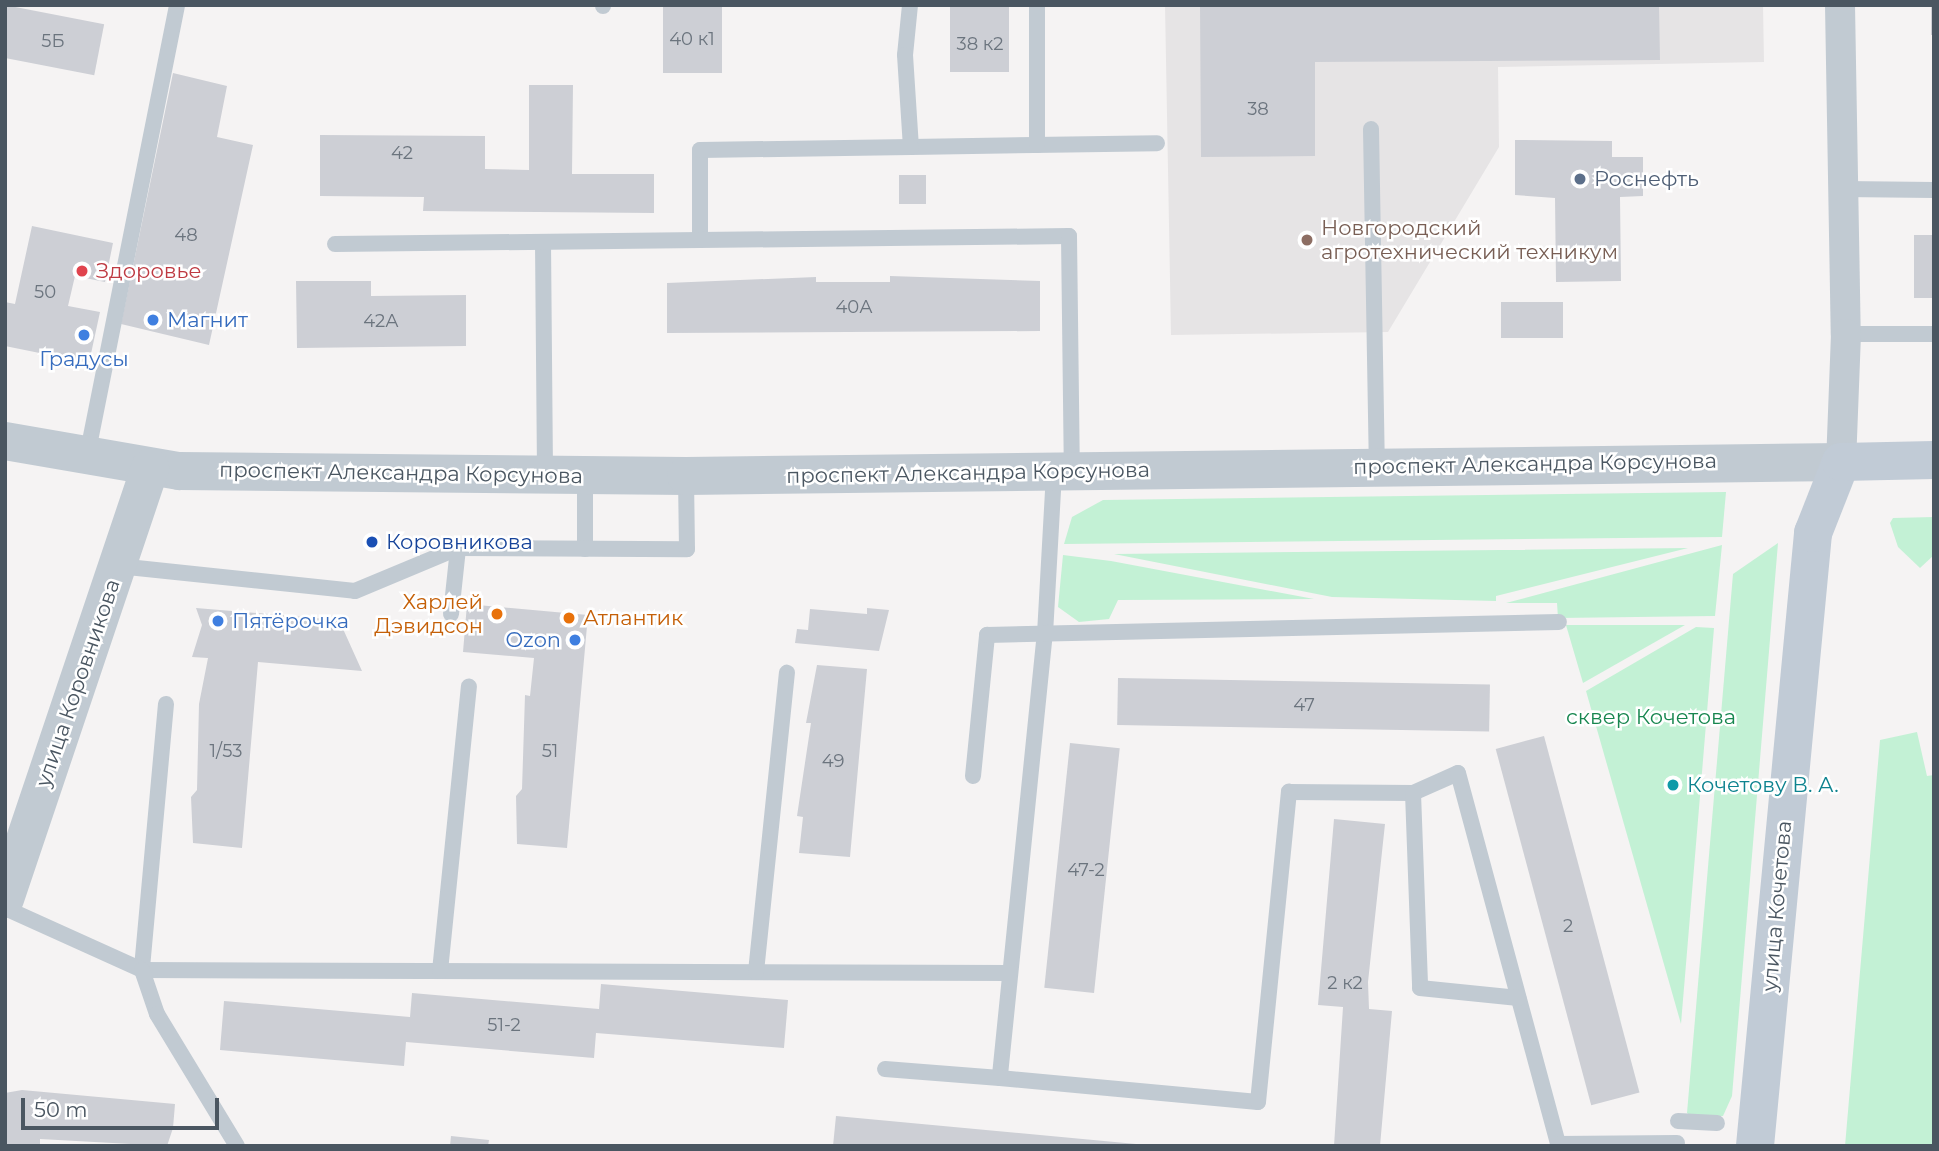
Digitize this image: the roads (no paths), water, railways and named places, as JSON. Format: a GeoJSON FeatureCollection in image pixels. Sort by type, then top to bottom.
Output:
{"type":"FeatureCollection","features":[{"type":"Feature","properties":{"kind":"main road","name":"проспект Александра Корсунова"},"geometry":{"type":"LineString","coordinates":[[1841,462],[1934,460]]}},
{"type":"Feature","properties":{"kind":"main road","name":"улица Кочетова"},"geometry":{"type":"LineString","coordinates":[[1755,1146],[1813,533],[1841,462]]}},
{"type":"Feature","properties":{"kind":"street"},"geometry":{"type":"LineString","coordinates":[[1840,5],[1846,334],[1841,462]]}},
{"type":"Feature","properties":{"kind":"street","name":"проспект Александра Корсунова"},"geometry":{"type":"LineString","coordinates":[[5,441],[150,468],[545,475],[686,476],[1841,462]]}},
{"type":"Feature","properties":{"kind":"street","name":"улица Коровникова"},"geometry":{"type":"LineString","coordinates":[[5,899],[150,468]]}},
{"type":"Feature","properties":{"kind":"lane"},"geometry":{"type":"LineString","coordinates":[[86,458],[177,5]]}},
{"type":"Feature","properties":{"kind":"lane"},"geometry":{"type":"LineString","coordinates":[[910,5],[905,55],[911,147]]}},
{"type":"Feature","properties":{"kind":"lane"},"geometry":{"type":"LineString","coordinates":[[1037,5],[1037,145]]}},
{"type":"Feature","properties":{"kind":"lane"},"geometry":{"type":"LineString","coordinates":[[1371,129],[1377,468]]}},
{"type":"Feature","properties":{"kind":"lane"},"geometry":{"type":"LineString","coordinates":[[701,240],[700,150],[1157,143]]}},
{"type":"Feature","properties":{"kind":"lane"},"geometry":{"type":"LineString","coordinates":[[1843,189],[1934,190]]}},
{"type":"Feature","properties":{"kind":"lane"},"geometry":{"type":"LineString","coordinates":[[335,244],[1069,236],[1063,472],[1000,1078]]}},
{"type":"Feature","properties":{"kind":"lane"},"geometry":{"type":"LineString","coordinates":[[542,242],[545,475]]}},
{"type":"Feature","properties":{"kind":"lane"},"geometry":{"type":"LineString","coordinates":[[1846,334],[1934,334]]}},
{"type":"Feature","properties":{"kind":"lane"},"geometry":{"type":"LineString","coordinates":[[584,549],[585,475]]}},
{"type":"Feature","properties":{"kind":"lane"},"geometry":{"type":"LineString","coordinates":[[118,566],[355,591],[458,548],[687,549],[686,476]]}},
{"type":"Feature","properties":{"kind":"lane"},"geometry":{"type":"LineString","coordinates":[[451,614],[458,548]]}},
{"type":"Feature","properties":{"kind":"lane"},"geometry":{"type":"LineString","coordinates":[[973,776],[987,635],[1559,622]]}},
{"type":"Feature","properties":{"kind":"lane"},"geometry":{"type":"LineString","coordinates":[[756,972],[787,673]]}},
{"type":"Feature","properties":{"kind":"lane"},"geometry":{"type":"LineString","coordinates":[[440,971],[469,686]]}},
{"type":"Feature","properties":{"kind":"lane"},"geometry":{"type":"LineString","coordinates":[[166,704],[142,970],[156,1014],[237,1146]]}},
{"type":"Feature","properties":{"kind":"lane"},"geometry":{"type":"LineString","coordinates":[[885,1069],[1258,1102],[1289,792],[1413,793],[1458,773],[1558,1145],[1677,1143]]}},
{"type":"Feature","properties":{"kind":"lane"},"geometry":{"type":"LineString","coordinates":[[1413,793],[1420,988],[1518,998]]}},
{"type":"Feature","properties":{"kind":"lane"},"geometry":{"type":"LineString","coordinates":[[5,908],[142,970],[1010,973]]}},
{"type":"Feature","properties":{"kind":"lane"},"geometry":{"type":"LineString","coordinates":[[1678,1121],[1717,1123]]}},
{"type":"Feature","properties":{"kind":"place","name":"Роснефть"},"geometry":{"type":"Point","coordinates":[1580,179]}},
{"type":"Feature","properties":{"kind":"place","name":"Новгородский агротехнический техникум"},"geometry":{"type":"Point","coordinates":[1307,240]}},
{"type":"Feature","properties":{"kind":"place","name":"Здоровье"},"geometry":{"type":"Point","coordinates":[82,271]}},
{"type":"Feature","properties":{"kind":"place","name":"Магнит"},"geometry":{"type":"Point","coordinates":[153,320]}},
{"type":"Feature","properties":{"kind":"place","name":"Градусы"},"geometry":{"type":"Point","coordinates":[84,335]}},
{"type":"Feature","properties":{"kind":"place","name":"Коровникова"},"geometry":{"type":"Point","coordinates":[372,542]}},
{"type":"Feature","properties":{"kind":"place","name":"Харлей Дэвидсон"},"geometry":{"type":"Point","coordinates":[497,614]}},
{"type":"Feature","properties":{"kind":"place","name":"Атлантик"},"geometry":{"type":"Point","coordinates":[569,618]}},
{"type":"Feature","properties":{"kind":"place","name":"Пятёрочка"},"geometry":{"type":"Point","coordinates":[218,621]}},
{"type":"Feature","properties":{"kind":"place","name":"Ozon"},"geometry":{"type":"Point","coordinates":[575,640]}},
{"type":"Feature","properties":{"kind":"place","name":"Кочетову В. А."},"geometry":{"type":"Point","coordinates":[1673,785]}},
{"type":"Feature","properties":{"kind":"park label","name":"сквер Кочетова"},"geometry":{"type":"Point","coordinates":[1651,717]}}]}
